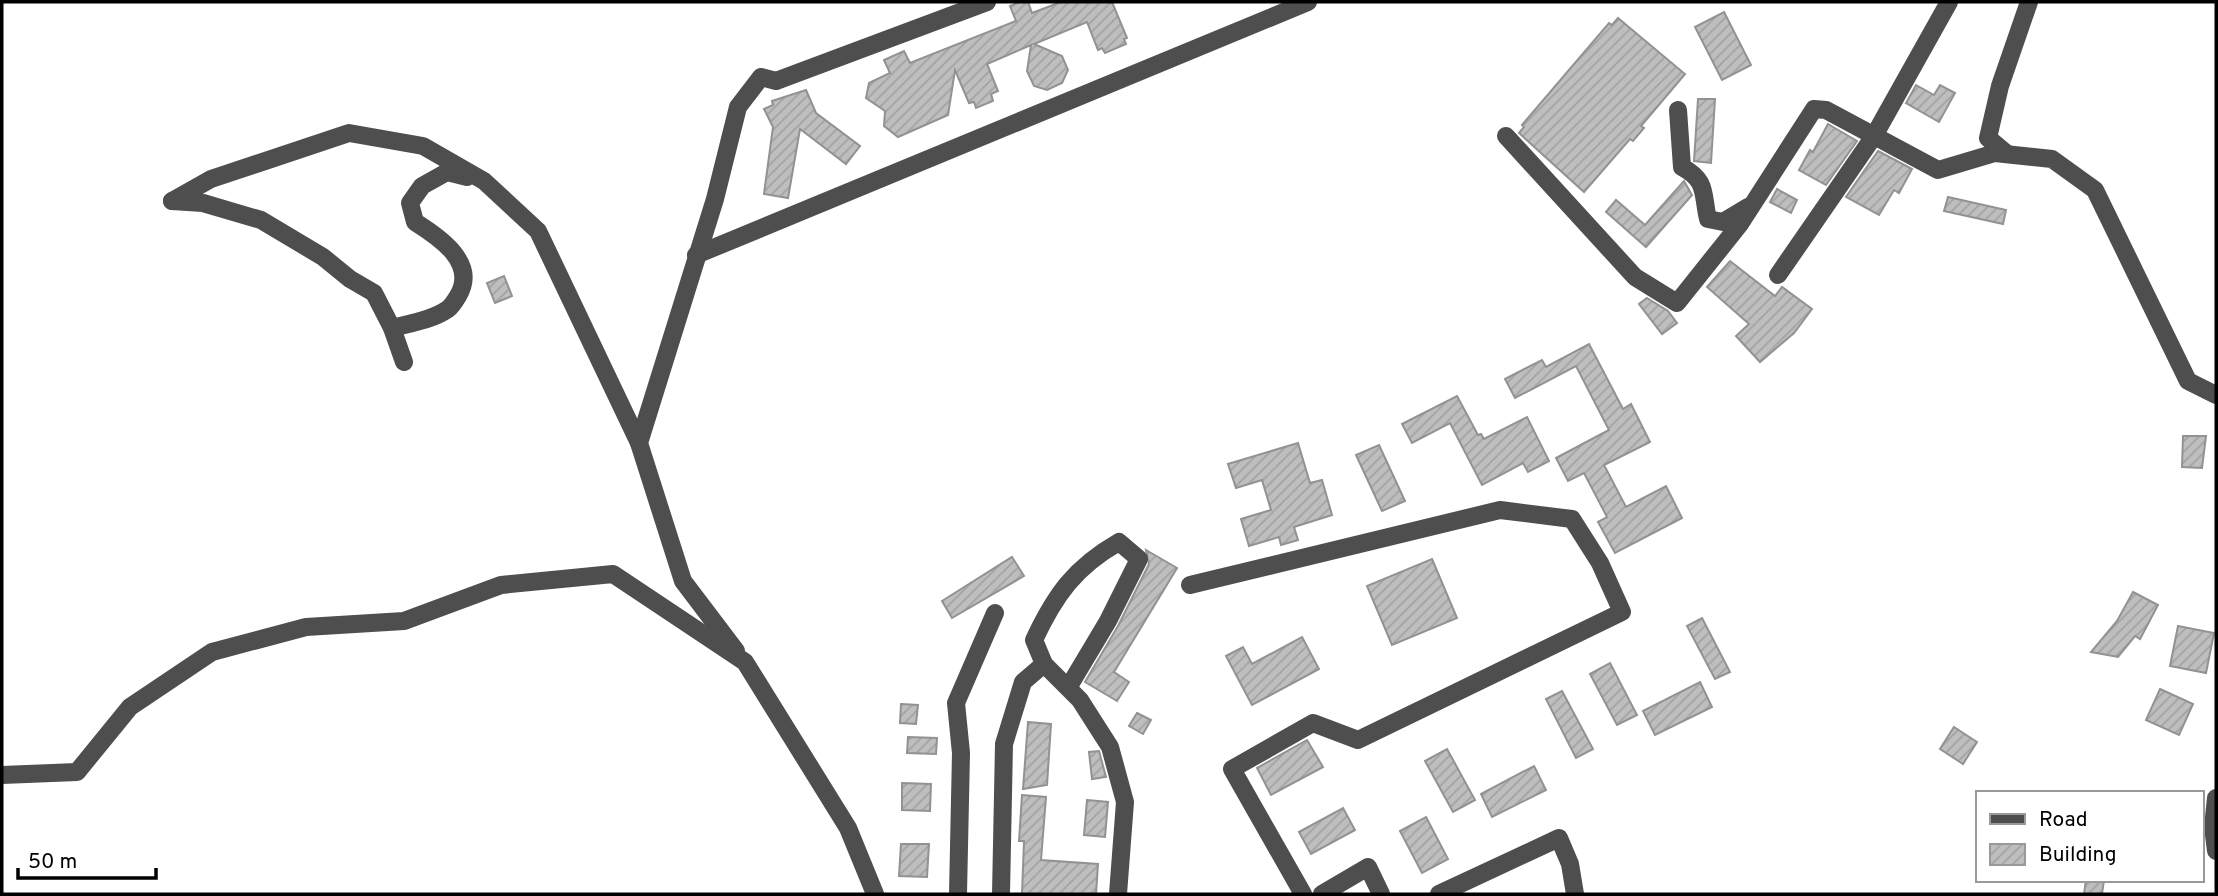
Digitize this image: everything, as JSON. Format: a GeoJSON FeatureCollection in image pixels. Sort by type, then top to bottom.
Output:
{"type":"FeatureCollection","features":[{"type":"Feature","properties":{"kind":"street"},"geometry":{"type":"LineString","coordinates":[[639,443],[715,199],[738,107],[761,77],[776,81],[987,2]]}},
{"type":"Feature","properties":{"kind":"street"},"geometry":{"type":"LineString","coordinates":[[696,255],[1308,2]]}},
{"type":"Feature","properties":{"kind":"street"},"geometry":{"type":"LineString","coordinates":[[1778,275],[1874,136],[1949,2]]}},
{"type":"Feature","properties":{"kind":"street"},"geometry":{"type":"LineString","coordinates":[[2007,155],[1988,138],[2000,86],[2029,2]]}},
{"type":"Feature","properties":{"kind":"street"},"geometry":{"type":"LineString","coordinates":[[1506,136],[1635,277],[1677,303],[1754,204],[1814,109],[1826,110],[1938,170],[1995,153],[2052,159],[2095,190],[2188,381],[2216,395]]}},
{"type":"Feature","properties":{"kind":"street"},"geometry":{"type":"LineString","coordinates":[[1678,110],[1682,167],[1694,174],[1705,189],[1708,219],[1723,222],[1754,204]]}},
{"type":"Feature","properties":{"kind":"street"},"geometry":{"type":"LineString","coordinates":[[404,362],[392,328],[374,293],[350,279],[323,257],[261,220],[203,203],[172,201],[211,179],[349,133],[423,146],[484,181],[538,231],[639,443],[683,581],[744,662],[848,828],[875,894]]}},
{"type":"Feature","properties":{"kind":"street"},"geometry":{"type":"LineString","coordinates":[[392,328],[428,319],[450,307],[462,289],[463,269],[452,248],[415,222],[410,203],[422,186],[447,172],[484,181]]}},
{"type":"Feature","properties":{"kind":"street"},"geometry":{"type":"LineString","coordinates":[[1190,585],[1500,510],[1572,519],[1600,563],[1622,612],[1358,740],[1313,723],[1232,769],[1303,894]]}},
{"type":"Feature","properties":{"kind":"street"},"geometry":{"type":"LineString","coordinates":[[1068,688],[1108,621],[1139,559],[1119,542],[1091,558],[1052,601],[1034,640],[1044,664],[1068,688],[1080,700],[1110,747],[1125,802],[1118,894]]}},
{"type":"Feature","properties":{"kind":"street"},"geometry":{"type":"LineString","coordinates":[[2,775],[77,772],[130,706],[212,652],[306,626],[404,621],[501,585],[613,574],[744,662]]}},
{"type":"Feature","properties":{"kind":"street"},"geometry":{"type":"LineString","coordinates":[[958,894],[961,753],[956,703],[995,613]]}},
{"type":"Feature","properties":{"kind":"street"},"geometry":{"type":"LineString","coordinates":[[1001,894],[1004,744],[1023,682],[1044,664]]}},
{"type":"Feature","properties":{"kind":"street"},"geometry":{"type":"LineString","coordinates":[[2216,798],[2213,827],[2216,851]]}},
{"type":"Feature","properties":{"kind":"street"},"geometry":{"type":"LineString","coordinates":[[1440,894],[1559,838],[1570,864],[1575,894]]}},
{"type":"Feature","properties":{"kind":"street"},"geometry":{"type":"LineString","coordinates":[[1322,894],[1368,867],[1381,894]]}},
{"type":"Feature","properties":{"kind":"building"},"geometry":{"type":"Polygon","coordinates":[[[1028,2],[1032,13],[1061,2],[1112,2],[1127,38],[1124,39],[1126,44],[1105,53],[1102,48],[1098,50],[1087,22],[1034,44],[1062,56],[1068,70],[1062,83],[1047,90],[1034,86],[1027,71],[1031,45],[987,64],[998,91],[991,94],[993,101],[976,108],[974,102],[969,103],[955,70],[948,115],[898,137],[884,126],[885,111],[866,98],[869,83],[890,73],[884,60],[904,51],[910,63],[1016,21],[1010,6],[1028,2]]]}},
{"type":"Feature","properties":{"kind":"building"},"geometry":{"type":"Polygon","coordinates":[[[1724,12],[1751,65],[1722,80],[1695,27],[1724,12]]]}},
{"type":"Feature","properties":{"kind":"building"},"geometry":{"type":"Polygon","coordinates":[[[1618,18],[1685,74],[1641,126],[1644,128],[1633,141],[1630,139],[1584,192],[1519,133],[1524,127],[1522,125],[1609,23],[1612,25],[1618,18]]]}},
{"type":"Feature","properties":{"kind":"building"},"geometry":{"type":"Polygon","coordinates":[[[1916,85],[1934,95],[1940,85],[1955,93],[1939,122],[1906,103],[1916,85]]]}},
{"type":"Feature","properties":{"kind":"building"},"geometry":{"type":"Polygon","coordinates":[[[806,90],[816,113],[860,146],[846,164],[800,129],[788,198],[764,194],[773,127],[764,109],[773,105],[772,101],[806,90]]]}},
{"type":"Feature","properties":{"kind":"building"},"geometry":{"type":"Polygon","coordinates":[[[1698,99],[1715,99],[1711,163],[1694,161],[1698,99]]]}},
{"type":"Feature","properties":{"kind":"building"},"geometry":{"type":"Polygon","coordinates":[[[1828,124],[1857,141],[1826,185],[1799,170],[1810,150],[1813,152],[1828,124]]]}},
{"type":"Feature","properties":{"kind":"building"},"geometry":{"type":"Polygon","coordinates":[[[1878,151],[1912,169],[1899,193],[1894,190],[1879,215],[1846,197],[1878,151]]]}},
{"type":"Feature","properties":{"kind":"building"},"geometry":{"type":"Polygon","coordinates":[[[1684,181],[1692,195],[1646,247],[1606,212],[1616,200],[1645,225],[1684,181]]]}},
{"type":"Feature","properties":{"kind":"building"},"geometry":{"type":"Polygon","coordinates":[[[1777,189],[1797,200],[1791,213],[1770,202],[1777,189]]]}},
{"type":"Feature","properties":{"kind":"building"},"geometry":{"type":"Polygon","coordinates":[[[1948,197],[2006,210],[2003,224],[1944,211],[1948,197]]]}},
{"type":"Feature","properties":{"kind":"building"},"geometry":{"type":"Polygon","coordinates":[[[1730,261],[1775,296],[1782,287],[1812,309],[1794,333],[1760,362],[1736,336],[1749,324],[1707,287],[1730,261]]]}},
{"type":"Feature","properties":{"kind":"building"},"geometry":{"type":"Polygon","coordinates":[[[504,276],[512,296],[495,303],[487,283],[504,276]]]}},
{"type":"Feature","properties":{"kind":"building"},"geometry":{"type":"Polygon","coordinates":[[[1647,298],[1668,311],[1677,323],[1662,334],[1639,304],[1647,298]]]}},
{"type":"Feature","properties":{"kind":"building"},"geometry":{"type":"Polygon","coordinates":[[[1589,344],[1623,409],[1631,404],[1650,442],[1604,465],[1626,507],[1666,486],[1682,518],[1615,553],[1598,522],[1607,517],[1584,473],[1568,481],[1556,458],[1609,430],[1576,366],[1515,398],[1505,379],[1542,360],[1546,367],[1589,344]]]}},
{"type":"Feature","properties":{"kind":"building"},"geometry":{"type":"Polygon","coordinates":[[[1457,396],[1478,435],[1481,434],[1484,439],[1527,417],[1549,461],[1528,472],[1523,463],[1482,485],[1450,423],[1412,443],[1402,424],[1457,396]]]}},
{"type":"Feature","properties":{"kind":"building"},"geometry":{"type":"Polygon","coordinates":[[[2183,436],[2206,436],[2202,468],[2182,467],[2183,436]]]}},
{"type":"Feature","properties":{"kind":"building"},"geometry":{"type":"Polygon","coordinates":[[[1298,443],[1310,483],[1322,480],[1332,515],[1294,527],[1298,540],[1281,545],[1279,537],[1249,546],[1241,519],[1271,510],[1262,480],[1236,488],[1228,464],[1298,443]]]}},
{"type":"Feature","properties":{"kind":"building"},"geometry":{"type":"Polygon","coordinates":[[[1379,445],[1405,501],[1382,511],[1356,455],[1379,445]]]}},
{"type":"Feature","properties":{"kind":"building"},"geometry":{"type":"Polygon","coordinates":[[[1146,550],[1177,568],[1114,672],[1129,682],[1117,701],[1085,682],[1118,626],[1149,564],[1146,550]]]}},
{"type":"Feature","properties":{"kind":"building"},"geometry":{"type":"Polygon","coordinates":[[[1012,557],[1024,576],[952,618],[942,601],[1012,557]]]}},
{"type":"Feature","properties":{"kind":"building"},"geometry":{"type":"Polygon","coordinates":[[[1432,559],[1457,618],[1392,645],[1367,586],[1432,559]]]}},
{"type":"Feature","properties":{"kind":"building"},"geometry":{"type":"Polygon","coordinates":[[[2133,592],[2158,605],[2140,639],[2135,636],[2118,657],[2091,652],[2117,621],[2133,592]]]}},
{"type":"Feature","properties":{"kind":"building"},"geometry":{"type":"Polygon","coordinates":[[[1702,618],[1730,672],[1715,679],[1687,626],[1702,618]]]}},
{"type":"Feature","properties":{"kind":"building"},"geometry":{"type":"Polygon","coordinates":[[[2178,626],[2214,633],[2206,673],[2170,666],[2178,626]]]}},
{"type":"Feature","properties":{"kind":"building"},"geometry":{"type":"Polygon","coordinates":[[[1302,637],[1319,669],[1252,705],[1226,656],[1243,647],[1252,664],[1302,637]]]}},
{"type":"Feature","properties":{"kind":"building"},"geometry":{"type":"Polygon","coordinates":[[[1610,663],[1637,715],[1617,725],[1590,674],[1610,663]]]}},
{"type":"Feature","properties":{"kind":"building"},"geometry":{"type":"Polygon","coordinates":[[[1700,682],[1712,707],[1655,735],[1643,711],[1700,682]]]}},
{"type":"Feature","properties":{"kind":"building"},"geometry":{"type":"Polygon","coordinates":[[[2160,689],[2193,704],[2179,735],[2146,720],[2160,689]]]}},
{"type":"Feature","properties":{"kind":"building"},"geometry":{"type":"Polygon","coordinates":[[[1562,691],[1593,749],[1576,758],[1546,699],[1562,691]]]}},
{"type":"Feature","properties":{"kind":"building"},"geometry":{"type":"Polygon","coordinates":[[[901,704],[918,705],[916,724],[900,723],[901,704]]]}},
{"type":"Feature","properties":{"kind":"building"},"geometry":{"type":"Polygon","coordinates":[[[1137,713],[1151,720],[1143,734],[1129,726],[1137,713]]]}},
{"type":"Feature","properties":{"kind":"building"},"geometry":{"type":"Polygon","coordinates":[[[1028,722],[1051,724],[1047,785],[1023,789],[1028,722]]]}},
{"type":"Feature","properties":{"kind":"building"},"geometry":{"type":"Polygon","coordinates":[[[1954,727],[1977,742],[1963,764],[1940,749],[1954,727]]]}},
{"type":"Feature","properties":{"kind":"building"},"geometry":{"type":"Polygon","coordinates":[[[908,737],[937,738],[936,754],[907,753],[908,737]]]}},
{"type":"Feature","properties":{"kind":"building"},"geometry":{"type":"Polygon","coordinates":[[[1307,740],[1323,767],[1271,795],[1257,768],[1307,740]]]}},
{"type":"Feature","properties":{"kind":"building"},"geometry":{"type":"Polygon","coordinates":[[[1447,749],[1475,800],[1453,812],[1425,761],[1447,749]]]}},
{"type":"Feature","properties":{"kind":"building"},"geometry":{"type":"Polygon","coordinates":[[[1099,751],[1106,777],[1092,779],[1089,752],[1099,751]]]}},
{"type":"Feature","properties":{"kind":"building"},"geometry":{"type":"Polygon","coordinates":[[[1534,766],[1546,790],[1492,817],[1481,794],[1534,766]]]}},
{"type":"Feature","properties":{"kind":"building"},"geometry":{"type":"Polygon","coordinates":[[[902,783],[931,784],[930,811],[902,810],[902,783]]]}},
{"type":"Feature","properties":{"kind":"building"},"geometry":{"type":"Polygon","coordinates":[[[1022,795],[1046,797],[1041,860],[1098,864],[1096,894],[1022,894],[1024,841],[1019,841],[1022,795]]]}},
{"type":"Feature","properties":{"kind":"building"},"geometry":{"type":"Polygon","coordinates":[[[1087,800],[1108,802],[1105,837],[1084,835],[1087,800]]]}},
{"type":"Feature","properties":{"kind":"building"},"geometry":{"type":"Polygon","coordinates":[[[1343,808],[1355,830],[1311,854],[1299,832],[1343,808]]]}},
{"type":"Feature","properties":{"kind":"building"},"geometry":{"type":"Polygon","coordinates":[[[1426,817],[1448,859],[1422,873],[1400,831],[1426,817]]]}},
{"type":"Feature","properties":{"kind":"building"},"geometry":{"type":"Polygon","coordinates":[[[901,844],[929,844],[927,877],[899,876],[901,844]]]}},
{"type":"Feature","properties":{"kind":"building"},"geometry":{"type":"Polygon","coordinates":[[[2086,882],[2104,882],[2102,894],[2084,894],[2086,882]]]}}]}
